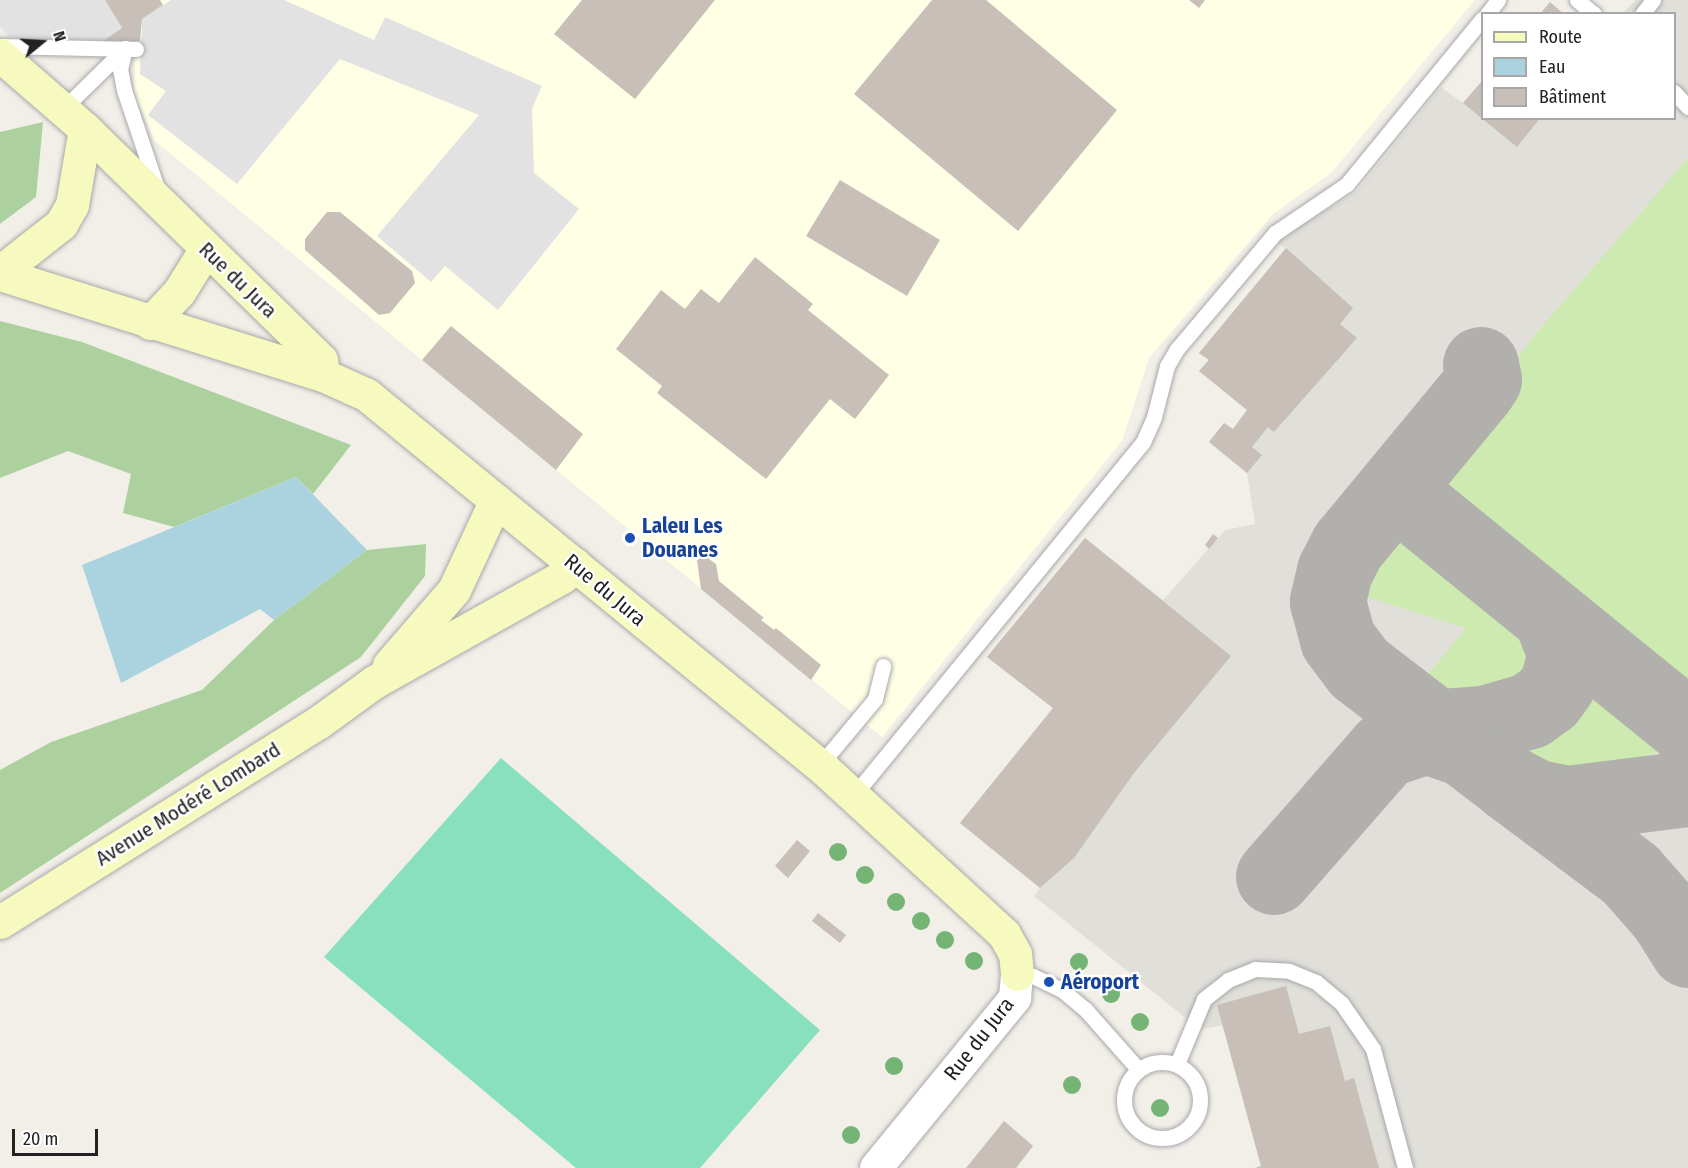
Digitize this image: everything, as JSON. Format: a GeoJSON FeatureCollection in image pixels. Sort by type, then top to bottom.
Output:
{"type":"FeatureCollection","features":[{"type":"Feature","properties":{"kind":"street","name":"Rue du Jura"},"geometry":{"type":"LineString","coordinates":[[0,55],[74,119],[205,250],[321,360],[323,375],[368,395],[820,765],[1004,934],[1015,954],[1017,974],[1015,998],[876,1168]]}},
{"type":"Feature","properties":{"kind":"street"},"geometry":{"type":"LineString","coordinates":[[0,273],[43,242],[61,224],[72,205],[74,119]]}},
{"type":"Feature","properties":{"kind":"street"},"geometry":{"type":"LineString","coordinates":[[150,323],[179,291],[205,250]]}},
{"type":"Feature","properties":{"kind":"street"},"geometry":{"type":"LineString","coordinates":[[0,273],[150,323],[323,375]]}},
{"type":"Feature","properties":{"kind":"street","name":"Avenue Modéré Lombard"},"geometry":{"type":"LineString","coordinates":[[374,682],[453,590],[496,500]]}},
{"type":"Feature","properties":{"kind":"street","name":"Avenue Modéré Lombard"},"geometry":{"type":"LineString","coordinates":[[0,922],[319,722],[374,682],[562,577],[574,564]]}},
{"type":"Feature","properties":{"kind":"lane"},"geometry":{"type":"LineString","coordinates":[[1489,12],[1498,0]]}},
{"type":"Feature","properties":{"kind":"lane"},"geometry":{"type":"LineString","coordinates":[[1577,0],[1592,12]]}},
{"type":"Feature","properties":{"kind":"lane"},"geometry":{"type":"LineString","coordinates":[[1644,12],[1653,0]]}},
{"type":"Feature","properties":{"kind":"lane"},"geometry":{"type":"LineString","coordinates":[[854,795],[1143,442],[1154,417],[1167,366],[1177,349],[1275,233],[1353,178],[1481,20]]}},
{"type":"Feature","properties":{"kind":"lane"},"geometry":{"type":"LineString","coordinates":[[0,46],[130,49]]}},
{"type":"Feature","properties":{"kind":"lane"},"geometry":{"type":"LineString","coordinates":[[74,119],[130,49]]}},
{"type":"Feature","properties":{"kind":"lane"},"geometry":{"type":"LineString","coordinates":[[130,49],[120,69],[124,90],[163,208]]}},
{"type":"Feature","properties":{"kind":"lane"},"geometry":{"type":"LineString","coordinates":[[1676,95],[1688,107]]}},
{"type":"Feature","properties":{"kind":"lane"},"geometry":{"type":"LineString","coordinates":[[820,765],[875,699],[883,666]]}},
{"type":"Feature","properties":{"kind":"lane"},"geometry":{"type":"LineString","coordinates":[[1177,1064],[1204,999],[1228,980],[1254,969],[1289,971],[1316,982],[1342,1004],[1372,1048],[1405,1168]]}},
{"type":"Feature","properties":{"kind":"lane"},"geometry":{"type":"LineString","coordinates":[[1017,974],[1033,975],[1062,990],[1085,1009],[1138,1069]]}},
{"type":"Feature","properties":{"kind":"lane"},"geometry":{"type":"LineString","coordinates":[[1164,1061],[1177,1064],[1197,1082],[1200,1108],[1186,1130],[1161,1138],[1137,1128],[1124,1105],[1125,1092],[1138,1069],[1164,1061]]}},
{"type":"Feature","properties":{"kind":"shaded area"},"geometry":{"type":"Polygon","coordinates":[[[0,0],[105,0],[122,28],[103,41],[10,37],[0,27],[0,0]]]}},
{"type":"Feature","properties":{"kind":"shaded area"},"geometry":{"type":"Polygon","coordinates":[[[105,0],[1475,0],[1331,173],[1273,214],[1149,358],[1122,441],[882,737],[155,141],[134,93],[136,41],[103,41],[122,28],[105,0]]]}},
{"type":"Feature","properties":{"kind":"shaded area"},"geometry":{"type":"Polygon","coordinates":[[[171,0],[284,0],[374,40],[385,17],[542,86],[532,109],[534,173],[579,209],[498,310],[445,266],[431,282],[377,236],[479,115],[340,59],[237,184],[148,115],[166,91],[140,74],[142,19],[171,0]]]}},
{"type":"Feature","properties":{"kind":"shaded area"},"geometry":{"type":"Polygon","coordinates":[[[1635,0],[1688,0],[1688,1168],[1253,1168],[1261,1166],[1223,1025],[1202,1029],[1192,1023],[1034,896],[1040,888],[960,823],[1053,708],[987,657],[1085,538],[1163,600],[1225,530],[1255,524],[1247,473],[1209,442],[1224,423],[1233,429],[1247,410],[1199,371],[1209,360],[1199,353],[1286,248],[1274,242],[1356,192],[1441,87],[1463,103],[1481,82],[1481,120],[1676,120],[1676,12],[1624,12],[1635,0]]]}},
{"type":"Feature","properties":{"kind":"green space"},"geometry":{"type":"Polygon","coordinates":[[[43,122],[36,197],[0,224],[0,132],[43,122]]]}},
{"type":"Feature","properties":{"kind":"green space"},"geometry":{"type":"Polygon","coordinates":[[[1688,158],[1688,678],[1681,680],[1688,705],[1688,744],[1589,771],[1550,776],[1419,685],[1466,628],[1360,595],[1356,585],[1360,573],[1533,337],[1688,158]]]}},
{"type":"Feature","properties":{"kind":"green space"},"geometry":{"type":"Polygon","coordinates":[[[0,321],[82,342],[351,445],[313,494],[296,477],[174,527],[123,513],[131,474],[68,451],[0,478],[0,321]]]}},
{"type":"Feature","properties":{"kind":"green space"},"geometry":{"type":"Polygon","coordinates":[[[426,544],[425,576],[361,657],[0,893],[0,770],[51,742],[202,690],[274,620],[367,550],[426,544]]]}},
{"type":"Feature","properties":{"kind":"green space"},"geometry":{"type":"Polygon","coordinates":[[[501,758],[820,1030],[700,1168],[576,1168],[324,957],[501,758]]]}},
{"type":"Feature","properties":{"kind":"water"},"geometry":{"type":"Polygon","coordinates":[[[296,477],[367,550],[274,620],[260,609],[121,683],[82,565],[296,477]]]}},
{"type":"Feature","properties":{"kind":"building"},"geometry":{"type":"Polygon","coordinates":[[[105,0],[160,0],[163,5],[142,19],[140,41],[103,41],[122,28],[105,0]]]}},
{"type":"Feature","properties":{"kind":"building"},"geometry":{"type":"Polygon","coordinates":[[[582,0],[715,0],[635,99],[554,34],[582,0]]]}},
{"type":"Feature","properties":{"kind":"building"},"geometry":{"type":"Polygon","coordinates":[[[932,0],[986,0],[1117,110],[1018,231],[854,94],[932,0]]]}},
{"type":"Feature","properties":{"kind":"building"},"geometry":{"type":"Polygon","coordinates":[[[1189,0],[1205,0],[1199,8],[1189,0]]]}},
{"type":"Feature","properties":{"kind":"building"},"geometry":{"type":"Polygon","coordinates":[[[1550,2],[1562,12],[1542,12],[1550,2]]]}},
{"type":"Feature","properties":{"kind":"building"},"geometry":{"type":"Polygon","coordinates":[[[1481,82],[1481,118],[1463,103],[1481,82]]]}},
{"type":"Feature","properties":{"kind":"building"},"geometry":{"type":"Polygon","coordinates":[[[1484,120],[1538,120],[1517,147],[1484,120]]]}},
{"type":"Feature","properties":{"kind":"building"},"geometry":{"type":"Polygon","coordinates":[[[840,180],[940,240],[907,296],[806,236],[840,180]]]}},
{"type":"Feature","properties":{"kind":"building"},"geometry":{"type":"Polygon","coordinates":[[[327,212],[340,212],[412,271],[415,283],[390,313],[379,315],[305,250],[305,239],[327,212]]]}},
{"type":"Feature","properties":{"kind":"building"},"geometry":{"type":"Polygon","coordinates":[[[1286,248],[1353,308],[1340,324],[1357,338],[1274,432],[1268,427],[1252,447],[1262,455],[1247,473],[1209,442],[1224,423],[1233,429],[1247,410],[1199,371],[1209,360],[1199,353],[1286,248]]]}},
{"type":"Feature","properties":{"kind":"building"},"geometry":{"type":"Polygon","coordinates":[[[755,257],[813,304],[808,310],[889,375],[855,419],[830,399],[766,479],[657,393],[662,386],[616,349],[661,290],[685,309],[701,289],[719,303],[755,257]]]}},
{"type":"Feature","properties":{"kind":"building"},"geometry":{"type":"Polygon","coordinates":[[[451,326],[583,434],[556,470],[422,360],[451,326]]]}},
{"type":"Feature","properties":{"kind":"building"},"geometry":{"type":"Polygon","coordinates":[[[1213,534],[1218,538],[1209,549],[1205,545],[1213,534]]]}},
{"type":"Feature","properties":{"kind":"building"},"geometry":{"type":"Polygon","coordinates":[[[1085,538],[1231,656],[1134,773],[1074,858],[1040,888],[960,823],[1053,708],[987,657],[1085,538]]]}},
{"type":"Feature","properties":{"kind":"building"},"geometry":{"type":"Polygon","coordinates":[[[705,556],[716,564],[719,581],[764,618],[761,620],[774,630],[776,628],[821,665],[811,680],[701,589],[697,560],[705,556]]]}},
{"type":"Feature","properties":{"kind":"building"},"geometry":{"type":"Polygon","coordinates":[[[797,840],[810,851],[788,878],[775,866],[797,840]]]}},
{"type":"Feature","properties":{"kind":"building"},"geometry":{"type":"Polygon","coordinates":[[[818,913],[846,935],[840,943],[812,921],[818,913]]]}},
{"type":"Feature","properties":{"kind":"building"},"geometry":{"type":"Polygon","coordinates":[[[1286,986],[1299,1034],[1330,1026],[1345,1081],[1354,1078],[1379,1168],[1255,1168],[1261,1166],[1217,1005],[1286,986]]]}},
{"type":"Feature","properties":{"kind":"building"},"geometry":{"type":"Polygon","coordinates":[[[1004,1121],[1033,1146],[1016,1168],[966,1168],[1004,1121]]]}},
{"type":"Feature","properties":{"kind":"taxiway"},"geometry":{"type":"LineString","coordinates":[[1481,365],[1484,380],[1478,389],[1348,546],[1335,571],[1328,602],[1338,640],[1359,668],[1510,784]]}},
{"type":"Feature","properties":{"kind":"taxiway"},"geometry":{"type":"LineString","coordinates":[[1420,510],[1688,728]]}},
{"type":"Feature","properties":{"kind":"taxiway"},"geometry":{"type":"LineString","coordinates":[[1423,720],[1443,727],[1484,724],[1530,711],[1548,698],[1558,684],[1566,654],[1551,617]]}},
{"type":"Feature","properties":{"kind":"taxiway"},"geometry":{"type":"LineString","coordinates":[[1274,877],[1385,750],[1427,736],[1459,747]]}},
{"type":"Feature","properties":{"kind":"taxiway"},"geometry":{"type":"LineString","coordinates":[[1688,789],[1568,804],[1537,798],[1510,784],[1631,875],[1667,916],[1688,950]]}},
{"type":"Feature","properties":{"kind":"place","name":"Laleu Les Douanes"},"geometry":{"type":"Point","coordinates":[630,538]}},
{"type":"Feature","properties":{"kind":"place","name":"Aéroport"},"geometry":{"type":"Point","coordinates":[1049,982]}}]}
